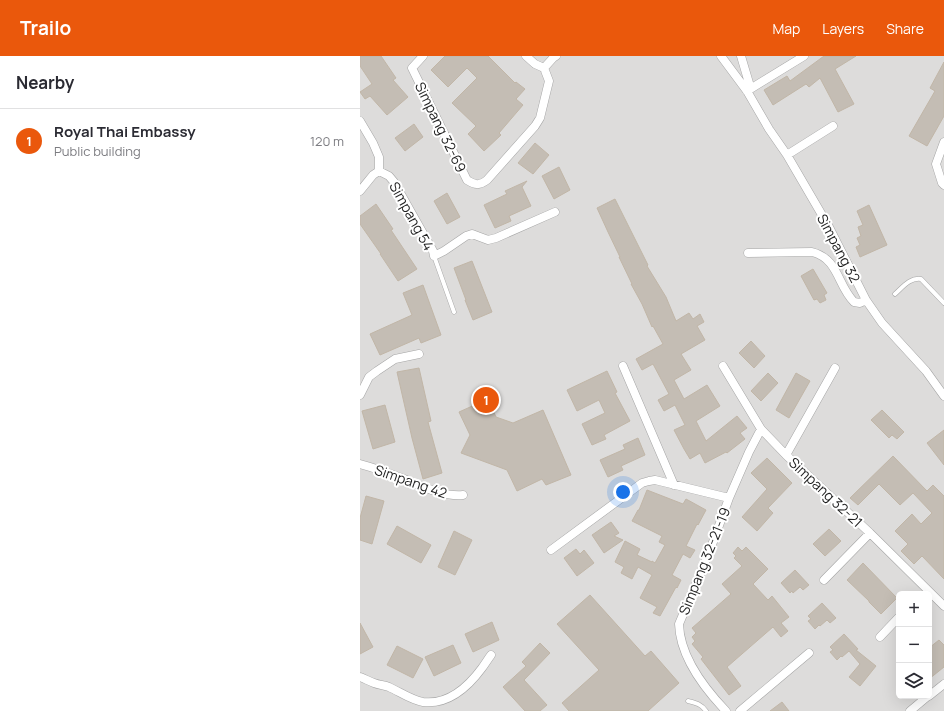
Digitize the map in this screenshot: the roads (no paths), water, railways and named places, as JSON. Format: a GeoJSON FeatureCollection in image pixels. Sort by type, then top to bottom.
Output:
{"type":"FeatureCollection","features":[{"type":"Feature","properties":{"kind":"street","name":"Simpang 32-69"},"geometry":{"type":"LineString","coordinates":[[423,56],[412,68],[467,180],[476,184],[482,184],[487,180],[535,126],[540,118],[549,80],[544,68]]}},
{"type":"Feature","properties":{"kind":"street"},"geometry":{"type":"LineString","coordinates":[[526,56],[535,64],[544,68],[556,56]]}},
{"type":"Feature","properties":{"kind":"street","name":"Simpang 32"},"geometry":{"type":"LineString","coordinates":[[722,56],[787,155],[829,227],[866,300],[882,323],[926,371],[944,396]]}},
{"type":"Feature","properties":{"kind":"street"},"geometry":{"type":"LineString","coordinates":[[741,56],[750,83],[746,91]]}},
{"type":"Feature","properties":{"kind":"street"},"geometry":{"type":"LineString","coordinates":[[746,91],[804,56]]}},
{"type":"Feature","properties":{"kind":"street"},"geometry":{"type":"LineString","coordinates":[[360,121],[373,143],[379,157],[380,171],[373,175],[360,191]]}},
{"type":"Feature","properties":{"kind":"street"},"geometry":{"type":"LineString","coordinates":[[787,155],[833,126]]}},
{"type":"Feature","properties":{"kind":"street"},"geometry":{"type":"LineString","coordinates":[[944,142],[936,164],[942,184],[944,185]]}},
{"type":"Feature","properties":{"kind":"street","name":"Simpang 54"},"geometry":{"type":"LineString","coordinates":[[380,171],[389,176],[394,182],[422,230],[434,256]]}},
{"type":"Feature","properties":{"kind":"street"},"geometry":{"type":"LineString","coordinates":[[434,256],[466,236],[472,234],[488,240],[496,238],[555,212]]}},
{"type":"Feature","properties":{"kind":"street"},"geometry":{"type":"LineString","coordinates":[[748,253],[812,252],[820,254],[830,261],[849,297],[854,302],[860,303],[866,300]]}},
{"type":"Feature","properties":{"kind":"street"},"geometry":{"type":"LineString","coordinates":[[360,395],[369,377],[377,371],[395,359],[419,354]]}},
{"type":"Feature","properties":{"kind":"street"},"geometry":{"type":"LineString","coordinates":[[623,366],[674,485]]}},
{"type":"Feature","properties":{"kind":"street","name":"Simpang 32-21"},"geometry":{"type":"LineString","coordinates":[[723,366],[761,429],[786,455],[870,533],[923,591]]}},
{"type":"Feature","properties":{"kind":"street"},"geometry":{"type":"LineString","coordinates":[[786,455],[835,368]]}},
{"type":"Feature","properties":{"kind":"street","name":"Simpang 32-21-19"},"geometry":{"type":"LineString","coordinates":[[726,711],[693,669],[679,635],[679,624],[709,553],[729,498],[749,452],[761,429]]}},
{"type":"Feature","properties":{"kind":"street","name":"Simpang 42"},"geometry":{"type":"LineString","coordinates":[[360,464],[378,469],[432,490],[455,496],[463,495]]}},
{"type":"Feature","properties":{"kind":"street"},"geometry":{"type":"LineString","coordinates":[[551,550],[642,483],[649,480],[655,480],[729,498]]}},
{"type":"Feature","properties":{"kind":"street"},"geometry":{"type":"LineString","coordinates":[[824,580],[870,533]]}},
{"type":"Feature","properties":{"kind":"street","name":"Simpang 32-21"},"geometry":{"type":"LineString","coordinates":[[932,598],[944,606]]}},
{"type":"Feature","properties":{"kind":"street"},"geometry":{"type":"LineString","coordinates":[[880,637],[896,621]]}},
{"type":"Feature","properties":{"kind":"street"},"geometry":{"type":"LineString","coordinates":[[740,711],[809,653]]}},
{"type":"Feature","properties":{"kind":"street"},"geometry":{"type":"LineString","coordinates":[[360,676],[422,702],[437,702],[449,698],[461,690],[474,678],[491,655]]}},
{"type":"Feature","properties":{"kind":"street"},"geometry":{"type":"LineString","coordinates":[[932,694],[944,684]]}},
{"type":"Feature","properties":{"kind":"street"},"geometry":{"type":"LineString","coordinates":[[910,711],[925,699]]}},
{"type":"Feature","properties":{"kind":"lane","name":"Simpang 54"},"geometry":{"type":"LineString","coordinates":[[434,256],[454,312]]}},
{"type":"Feature","properties":{"kind":"lane"},"geometry":{"type":"LineString","coordinates":[[895,294],[916,278],[921,279],[944,303]]}},
{"type":"Feature","properties":{"kind":"lane"},"geometry":{"type":"LineString","coordinates":[[688,701],[698,703],[706,711]]}},
{"type":"Feature","properties":{"kind":"place","name":"Royal Thai Embassy"},"geometry":{"type":"Point","coordinates":[486,400]}}]}
